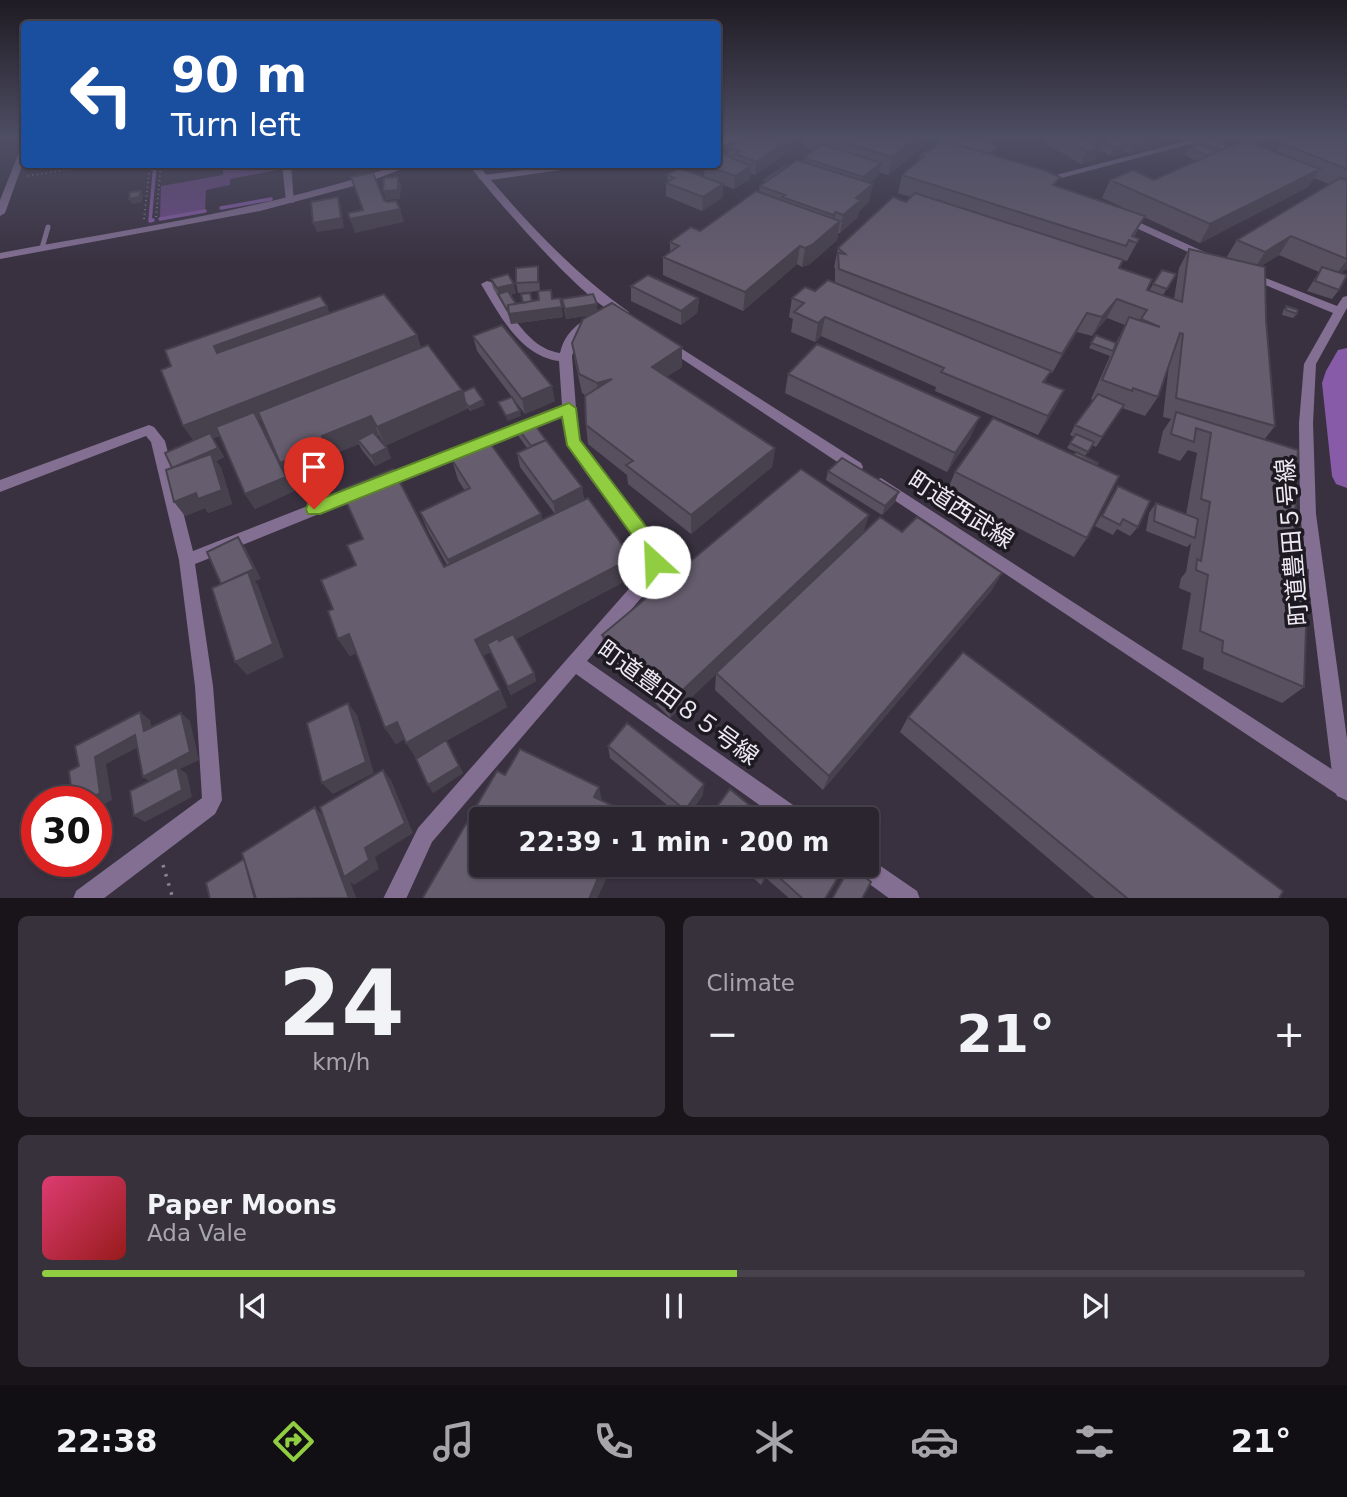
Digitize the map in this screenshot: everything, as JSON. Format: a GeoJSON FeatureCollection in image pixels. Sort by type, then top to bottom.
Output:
{"type":"FeatureCollection","features":[{"type":"Feature","properties":{"kind":"street"},"geometry":{"type":"LineString","coordinates":[[0,213],[13,180]]}},
{"type":"Feature","properties":{"kind":"street"},"geometry":{"type":"LineString","coordinates":[[288,180],[291,201]]}},
{"type":"Feature","properties":{"kind":"street"},"geometry":{"type":"LineString","coordinates":[[0,256],[291,201],[369,180]]}},
{"type":"Feature","properties":{"kind":"street","name":"町道西武線"},"geometry":{"type":"LineString","coordinates":[[485,180],[551,252],[617,309],[1345,790]]}},
{"type":"Feature","properties":{"kind":"street"},"geometry":{"type":"LineString","coordinates":[[1043,180],[1055,186]]}},
{"type":"Feature","properties":{"kind":"street"},"geometry":{"type":"LineString","coordinates":[[1114,214],[1211,259]]}},
{"type":"Feature","properties":{"kind":"street"},"geometry":{"type":"LineString","coordinates":[[1237,269],[1343,305]]}},
{"type":"Feature","properties":{"kind":"street"},"geometry":{"type":"LineString","coordinates":[[487,284],[515,330],[553,358],[564,358],[569,341],[585,324],[617,309]]}},
{"type":"Feature","properties":{"kind":"street","name":"町道豊田５号線"},"geometry":{"type":"LineString","coordinates":[[1343,305],[1310,364],[1306,439],[1308,514],[1345,790]]}},
{"type":"Feature","properties":{"kind":"street","name":"町道豊田８５号線"},"geometry":{"type":"LineString","coordinates":[[564,358],[573,441],[594,473],[632,519],[650,547],[654,562],[648,578],[575,663],[779,807]]}},
{"type":"Feature","properties":{"kind":"street"},"geometry":{"type":"LineString","coordinates":[[187,560],[569,408]]}},
{"type":"Feature","properties":{"kind":"street"},"geometry":{"type":"LineString","coordinates":[[0,486],[149,430],[158,441],[187,560],[204,686],[212,800],[208,807],[84,898]]}},
{"type":"Feature","properties":{"kind":"street"},"geometry":{"type":"LineString","coordinates":[[394,898],[425,835],[575,663]]}},
{"type":"Feature","properties":{"kind":"street"},"geometry":{"type":"LineString","coordinates":[[879,877],[909,898]]}},
{"type":"Feature","properties":{"kind":"lane"},"geometry":{"type":"LineString","coordinates":[[42,248],[48,227]]}},
{"type":"Feature","properties":{"kind":"path"},"geometry":{"type":"LineString","coordinates":[[142,230],[148,180]]}},
{"type":"Feature","properties":{"kind":"path"},"geometry":{"type":"LineString","coordinates":[[155,227],[159,180]]}},
{"type":"Feature","properties":{"kind":"path"},"geometry":{"type":"LineString","coordinates":[[158,844],[173,898]]}},
{"type":"Feature","properties":{"kind":"shaded area"},"geometry":{"type":"Polygon","coordinates":[[[195,180],[230,180],[230,185],[206,190],[205,210],[160,218],[161,186],[195,180]]]}},
{"type":"Feature","properties":{"kind":"building"},"geometry":{"type":"Polygon","coordinates":[[[352,180],[376,180],[384,200],[396,201],[400,209],[350,219],[348,213],[363,210],[352,180]]]}},
{"type":"Feature","properties":{"kind":"building"},"geometry":{"type":"Polygon","coordinates":[[[384,180],[398,180],[398,190],[383,191],[384,180]]]}},
{"type":"Feature","properties":{"kind":"building"},"geometry":{"type":"Polygon","coordinates":[[[672,180],[712,180],[723,184],[703,197],[666,183],[672,180]]]}},
{"type":"Feature","properties":{"kind":"building"},"geometry":{"type":"Polygon","coordinates":[[[769,180],[860,180],[873,184],[856,198],[861,200],[843,215],[836,212],[833,215],[782,197],[785,195],[760,186],[769,180]]]}},
{"type":"Feature","properties":{"kind":"building"},"geometry":{"type":"Polygon","coordinates":[[[917,180],[1057,180],[1053,185],[1145,216],[1132,236],[1139,239],[1137,243],[1129,240],[1126,246],[917,180]]]}},
{"type":"Feature","properties":{"kind":"building"},"geometry":{"type":"Polygon","coordinates":[[[1110,180],[1298,180],[1210,224],[1110,180]]]}},
{"type":"Feature","properties":{"kind":"building"},"geometry":{"type":"Polygon","coordinates":[[[1337,180],[1347,180],[1347,259],[1291,236],[1265,252],[1237,240],[1337,180]]]}},
{"type":"Feature","properties":{"kind":"building"},"geometry":{"type":"Polygon","coordinates":[[[141,191],[139,197],[129,199],[130,192],[141,191]]]}},
{"type":"Feature","properties":{"kind":"building"},"geometry":{"type":"Polygon","coordinates":[[[756,191],[840,221],[812,245],[805,248],[800,246],[745,292],[663,257],[679,246],[670,242],[691,227],[700,231],[756,191]]]}},
{"type":"Feature","properties":{"kind":"building"},"geometry":{"type":"Polygon","coordinates":[[[915,193],[1123,260],[1119,268],[1152,279],[1147,290],[1182,302],[1189,249],[1265,267],[1266,320],[1275,426],[1176,398],[1183,334],[1180,333],[1158,397],[1102,380],[1129,317],[1160,327],[1141,319],[1147,310],[1117,299],[1102,317],[1087,313],[1062,354],[839,269],[838,253],[845,254],[838,248],[893,197],[906,202],[915,193]]]}},
{"type":"Feature","properties":{"kind":"building"},"geometry":{"type":"Polygon","coordinates":[[[338,197],[341,218],[313,223],[311,202],[338,197]]]}},
{"type":"Feature","properties":{"kind":"building"},"geometry":{"type":"Polygon","coordinates":[[[538,266],[538,282],[516,283],[516,268],[538,266]]]}},
{"type":"Feature","properties":{"kind":"building"},"geometry":{"type":"Polygon","coordinates":[[[1322,267],[1347,275],[1339,290],[1315,281],[1322,267]]]}},
{"type":"Feature","properties":{"kind":"building"},"geometry":{"type":"Polygon","coordinates":[[[1162,270],[1176,274],[1167,289],[1153,284],[1162,270]]]}},
{"type":"Feature","properties":{"kind":"building"},"geometry":{"type":"Polygon","coordinates":[[[508,274],[514,284],[497,288],[491,279],[508,274]]]}},
{"type":"Feature","properties":{"kind":"building"},"geometry":{"type":"Polygon","coordinates":[[[648,275],[698,298],[681,311],[631,286],[648,275]]]}},
{"type":"Feature","properties":{"kind":"building"},"geometry":{"type":"Polygon","coordinates":[[[828,280],[1051,371],[1043,382],[1064,390],[1048,416],[941,372],[944,368],[825,317],[818,323],[794,312],[804,303],[792,298],[805,287],[815,291],[828,280]]]}},
{"type":"Feature","properties":{"kind":"building"},"geometry":{"type":"Polygon","coordinates":[[[551,290],[552,299],[560,298],[562,307],[509,314],[508,305],[539,300],[538,291],[551,290]]]}},
{"type":"Feature","properties":{"kind":"building"},"geometry":{"type":"Polygon","coordinates":[[[508,291],[516,304],[508,305],[507,310],[498,294],[508,291]]]}},
{"type":"Feature","properties":{"kind":"building"},"geometry":{"type":"Polygon","coordinates":[[[530,293],[532,301],[523,303],[521,294],[530,293]]]}},
{"type":"Feature","properties":{"kind":"building"},"geometry":{"type":"Polygon","coordinates":[[[384,294],[417,335],[183,426],[161,370],[171,366],[165,350],[320,296],[327,306],[214,346],[217,353],[384,294]]]}},
{"type":"Feature","properties":{"kind":"building"},"geometry":{"type":"Polygon","coordinates":[[[593,294],[597,304],[565,309],[562,299],[593,294]]]}},
{"type":"Feature","properties":{"kind":"building"},"geometry":{"type":"Polygon","coordinates":[[[612,303],[682,347],[652,367],[775,448],[691,515],[626,465],[633,461],[586,425],[585,396],[612,379],[597,383],[579,374],[572,343],[583,319],[612,303]]]}},
{"type":"Feature","properties":{"kind":"building"},"geometry":{"type":"Polygon","coordinates":[[[1286,306],[1298,310],[1297,314],[1286,310],[1286,306]]]}},
{"type":"Feature","properties":{"kind":"building"},"geometry":{"type":"Polygon","coordinates":[[[502,325],[552,386],[522,399],[473,336],[502,325]]]}},
{"type":"Feature","properties":{"kind":"building"},"geometry":{"type":"Polygon","coordinates":[[[1096,335],[1116,343],[1113,351],[1091,343],[1096,335]]]}},
{"type":"Feature","properties":{"kind":"building"},"geometry":{"type":"Polygon","coordinates":[[[817,344],[980,417],[955,453],[788,374],[817,344]]]}},
{"type":"Feature","properties":{"kind":"building"},"geometry":{"type":"Polygon","coordinates":[[[428,345],[462,390],[377,427],[371,416],[322,436],[326,444],[280,463],[258,412],[428,345]]]}},
{"type":"Feature","properties":{"kind":"building"},"geometry":{"type":"Polygon","coordinates":[[[474,387],[483,400],[469,407],[463,392],[474,387]]]}},
{"type":"Feature","properties":{"kind":"building"},"geometry":{"type":"Polygon","coordinates":[[[1098,394],[1124,405],[1102,437],[1075,425],[1098,394]]]}},
{"type":"Feature","properties":{"kind":"building"},"geometry":{"type":"Polygon","coordinates":[[[512,397],[520,411],[506,416],[498,402],[512,397]]]}},
{"type":"Feature","properties":{"kind":"building"},"geometry":{"type":"Polygon","coordinates":[[[254,412],[286,477],[245,494],[216,427],[254,412]]]}},
{"type":"Feature","properties":{"kind":"building"},"geometry":{"type":"Polygon","coordinates":[[[1176,412],[1298,450],[1293,564],[1308,570],[1304,687],[1222,652],[1223,641],[1200,631],[1208,575],[1196,570],[1197,559],[1201,561],[1210,502],[1201,499],[1211,433],[1196,428],[1194,442],[1171,434],[1176,412]]]}},
{"type":"Feature","properties":{"kind":"building"},"geometry":{"type":"Polygon","coordinates":[[[530,418],[546,440],[531,446],[515,424],[530,418]]]}},
{"type":"Feature","properties":{"kind":"building"},"geometry":{"type":"Polygon","coordinates":[[[993,418],[1119,476],[1087,538],[955,472],[993,418]]]}},
{"type":"Feature","properties":{"kind":"building"},"geometry":{"type":"Polygon","coordinates":[[[373,432],[387,448],[371,456],[358,440],[373,432]]]}},
{"type":"Feature","properties":{"kind":"building"},"geometry":{"type":"Polygon","coordinates":[[[210,433],[218,448],[172,468],[165,453],[210,433]]]}},
{"type":"Feature","properties":{"kind":"building"},"geometry":{"type":"Polygon","coordinates":[[[1076,434],[1094,442],[1088,452],[1070,443],[1076,434]]]}},
{"type":"Feature","properties":{"kind":"building"},"geometry":{"type":"Polygon","coordinates":[[[546,440],[582,487],[553,502],[517,453],[546,440]]]}},
{"type":"Feature","properties":{"kind":"building"},"geometry":{"type":"Polygon","coordinates":[[[490,443],[541,514],[448,560],[420,512],[470,488],[452,460],[490,443]]]}},
{"type":"Feature","properties":{"kind":"building"},"geometry":{"type":"Polygon","coordinates":[[[1076,452],[1098,463],[1097,465],[1074,455],[1076,452]]]}},
{"type":"Feature","properties":{"kind":"building"},"geometry":{"type":"Polygon","coordinates":[[[211,454],[222,490],[198,499],[196,493],[174,502],[166,470],[211,454]]]}},
{"type":"Feature","properties":{"kind":"building"},"geometry":{"type":"Polygon","coordinates":[[[842,458],[899,492],[885,506],[828,471],[842,458]]]}},
{"type":"Feature","properties":{"kind":"building"},"geometry":{"type":"Polygon","coordinates":[[[393,469],[444,567],[588,498],[632,558],[475,640],[500,690],[406,743],[397,722],[385,728],[349,634],[338,639],[328,611],[333,609],[321,580],[356,565],[347,545],[363,539],[341,490],[393,469]]]}},
{"type":"Feature","properties":{"kind":"building"},"geometry":{"type":"Polygon","coordinates":[[[801,469],[869,515],[670,702],[602,635],[801,469]]]}},
{"type":"Feature","properties":{"kind":"building"},"geometry":{"type":"Polygon","coordinates":[[[1118,486],[1150,501],[1138,527],[1123,519],[1120,525],[1102,516],[1118,486]]]}},
{"type":"Feature","properties":{"kind":"building"},"geometry":{"type":"Polygon","coordinates":[[[1156,503],[1198,519],[1195,538],[1154,521],[1156,503]]]}},
{"type":"Feature","properties":{"kind":"building"},"geometry":{"type":"Polygon","coordinates":[[[880,517],[902,532],[917,517],[1002,573],[829,776],[716,673],[880,517]]]}},
{"type":"Feature","properties":{"kind":"building"},"geometry":{"type":"Polygon","coordinates":[[[238,537],[254,569],[221,584],[207,552],[238,537]]]}},
{"type":"Feature","properties":{"kind":"building"},"geometry":{"type":"Polygon","coordinates":[[[248,572],[273,644],[235,662],[212,588],[248,572]]]}},
{"type":"Feature","properties":{"kind":"building"},"geometry":{"type":"Polygon","coordinates":[[[513,634],[534,673],[508,687],[487,644],[513,634]]]}},
{"type":"Feature","properties":{"kind":"building"},"geometry":{"type":"Polygon","coordinates":[[[963,652],[1283,891],[1280,898],[1127,898],[908,717],[963,652]]]}},
{"type":"Feature","properties":{"kind":"building"},"geometry":{"type":"Polygon","coordinates":[[[348,703],[366,762],[322,783],[307,723],[348,703]]]}},
{"type":"Feature","properties":{"kind":"building"},"geometry":{"type":"Polygon","coordinates":[[[140,712],[144,731],[181,713],[190,752],[143,777],[135,735],[95,757],[99,786],[71,786],[69,771],[79,766],[75,746],[140,712]]]}},
{"type":"Feature","properties":{"kind":"building"},"geometry":{"type":"Polygon","coordinates":[[[627,723],[704,784],[687,807],[681,807],[608,746],[627,723]]]}},
{"type":"Feature","properties":{"kind":"building"},"geometry":{"type":"Polygon","coordinates":[[[446,740],[459,766],[428,785],[416,759],[446,740]]]}},
{"type":"Feature","properties":{"kind":"building"},"geometry":{"type":"Polygon","coordinates":[[[520,749],[599,787],[594,797],[615,807],[476,807],[497,771],[505,775],[520,749]]]}},
{"type":"Feature","properties":{"kind":"building"},"geometry":{"type":"Polygon","coordinates":[[[177,767],[182,790],[134,816],[130,791],[177,767]]]}},
{"type":"Feature","properties":{"kind":"building"},"geometry":{"type":"Polygon","coordinates":[[[383,770],[405,823],[365,848],[369,860],[344,877],[320,807],[383,770]]]}},
{"type":"Feature","properties":{"kind":"building"},"geometry":{"type":"Polygon","coordinates":[[[730,789],[752,807],[717,807],[730,789]]]}},
{"type":"Feature","properties":{"kind":"building"},"geometry":{"type":"Polygon","coordinates":[[[315,807],[349,898],[256,898],[242,853],[315,807]]]}},
{"type":"Feature","properties":{"kind":"building"},"geometry":{"type":"Polygon","coordinates":[[[469,819],[469,877],[598,877],[589,898],[423,898],[469,819]]]}},
{"type":"Feature","properties":{"kind":"building"},"geometry":{"type":"Polygon","coordinates":[[[244,859],[255,898],[210,898],[206,883],[244,859]]]}},
{"type":"Feature","properties":{"kind":"building"},"geometry":{"type":"Polygon","coordinates":[[[779,877],[838,877],[826,898],[802,898],[779,877]]]}},
{"type":"Feature","properties":{"kind":"building"},"geometry":{"type":"Polygon","coordinates":[[[844,877],[865,877],[871,882],[863,898],[833,898],[844,877]]]}},
{"type":"Feature","properties":{"kind":"waterway"},"geometry":{"type":"LineString","coordinates":[[153,220],[150,221],[154,180]]}},
{"type":"Feature","properties":{"kind":"waterway"},"geometry":{"type":"LineString","coordinates":[[221,208],[271,199]]}},
{"type":"Feature","properties":{"kind":"waterway"},"geometry":{"type":"LineString","coordinates":[[160,219],[205,211]]}},
{"type":"Feature","properties":{"kind":"waterway"},"geometry":{"type":"LineString","coordinates":[[1347,356],[1336,383],[1347,476]]}},
{"type":"Feature","properties":{"kind":"route"},"geometry":{"type":"LineString","coordinates":[[314,509],[569,408],[573,441],[594,473],[625,509],[650,547],[654,562]]}}]}
